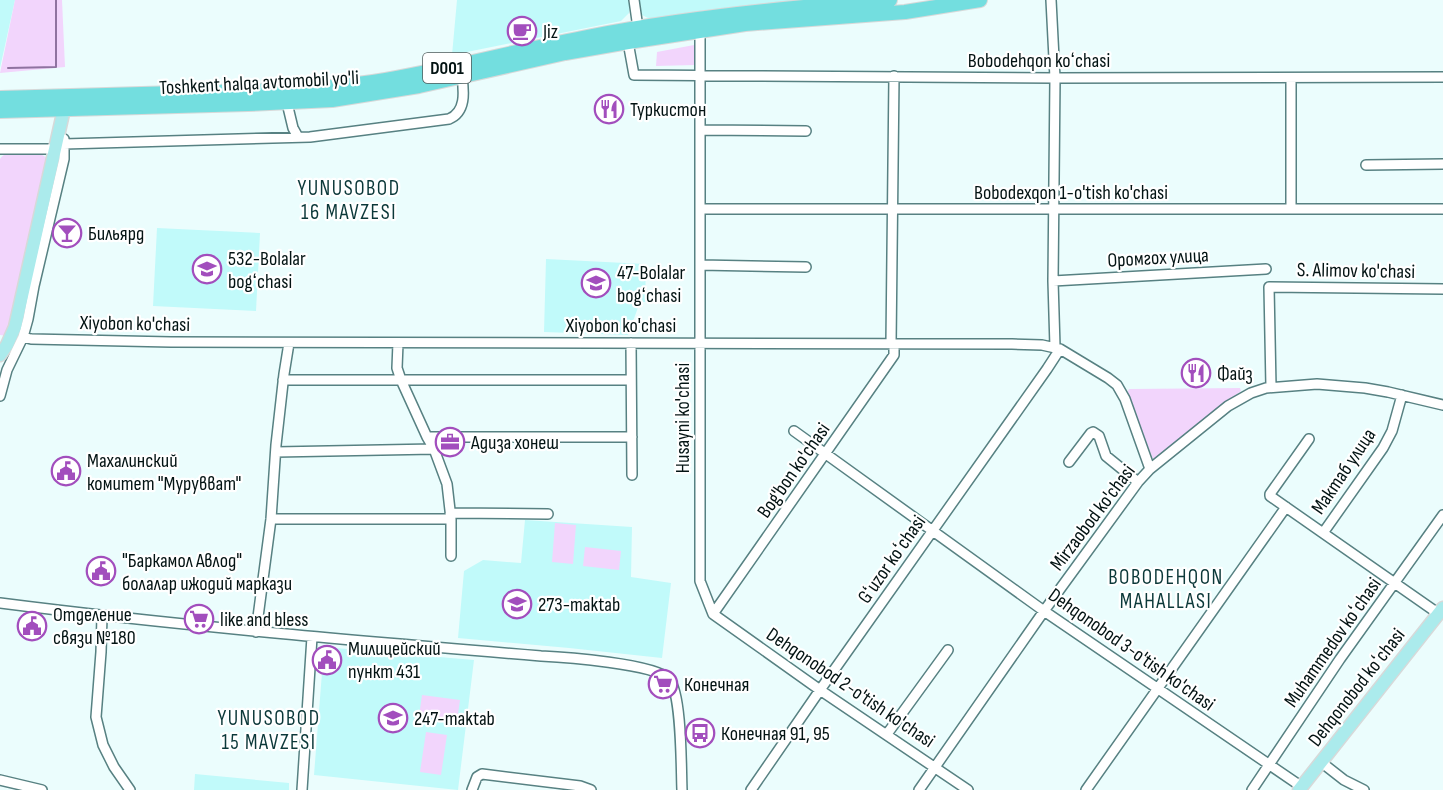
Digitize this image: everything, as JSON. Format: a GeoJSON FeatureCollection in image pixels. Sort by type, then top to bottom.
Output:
{"type":"FeatureCollection","features":[{"type":"Feature","properties":{"kind":"highway","name":"Toshkent halqa avtomobil yo'li"},"geometry":{"type":"LineString","coordinates":[[0,111],[64,103],[309,89],[374,82],[461,71],[890,0]]}},
{"type":"Feature","properties":{"kind":"highway","name":"Toshkent halqa avtomobil yo'li"},"geometry":{"type":"LineString","coordinates":[[0,98],[64,103],[287,103],[354,98],[408,88],[557,43],[638,27],[727,15],[905,12],[980,0]]}},
{"type":"Feature","properties":{"kind":"main road"},"geometry":{"type":"LineString","coordinates":[[0,355],[15,327],[31,257],[61,147],[64,103]]}},
{"type":"Feature","properties":{"kind":"main road"},"geometry":{"type":"LineString","coordinates":[[31,257],[34,286]]}},
{"type":"Feature","properties":{"kind":"main road","name":"Dehqonobod koʻchasi"},"geometry":{"type":"LineString","coordinates":[[1300,788],[1441,611]]}},
{"type":"Feature","properties":{"kind":"street"},"geometry":{"type":"LineString","coordinates":[[634,0],[638,27]]}},
{"type":"Feature","properties":{"kind":"street"},"geometry":{"type":"LineString","coordinates":[[1051,0],[1055,78],[1053,282],[1058,348]]}},
{"type":"Feature","properties":{"kind":"street","name":"Husayni ko'chasi"},"geometry":{"type":"LineString","coordinates":[[700,31],[700,580],[713,614]]}},
{"type":"Feature","properties":{"kind":"street","name":"Bobodehqon koʻchasi"},"geometry":{"type":"LineString","coordinates":[[628,42],[634,75],[1055,78],[1443,77]]}},
{"type":"Feature","properties":{"kind":"street"},"geometry":{"type":"LineString","coordinates":[[0,149],[298,137],[451,118],[458,113],[462,101],[464,89],[461,71]]}},
{"type":"Feature","properties":{"kind":"street","name":"Bog'bon ko'chasi"},"geometry":{"type":"LineString","coordinates":[[713,614],[894,355],[892,210],[894,76]]}},
{"type":"Feature","properties":{"kind":"street"},"geometry":{"type":"LineString","coordinates":[[1291,78],[1291,209]]}},
{"type":"Feature","properties":{"kind":"street"},"geometry":{"type":"LineString","coordinates":[[287,103],[293,128],[298,137]]}},
{"type":"Feature","properties":{"kind":"street"},"geometry":{"type":"LineString","coordinates":[[700,130],[806,130]]}},
{"type":"Feature","properties":{"kind":"street"},"geometry":{"type":"LineString","coordinates":[[0,396],[7,370],[23,337],[28,319],[64,159],[61,147]]}},
{"type":"Feature","properties":{"kind":"street"},"geometry":{"type":"LineString","coordinates":[[1366,165],[1443,164]]}},
{"type":"Feature","properties":{"kind":"street","name":"Bobodexqon 1-o'tish ko'chasi"},"geometry":{"type":"LineString","coordinates":[[700,209],[1443,209]]}},
{"type":"Feature","properties":{"kind":"street"},"geometry":{"type":"LineString","coordinates":[[700,265],[806,267]]}},
{"type":"Feature","properties":{"kind":"street","name":"Оромгох улица"},"geometry":{"type":"LineString","coordinates":[[1053,282],[1266,269]]}},
{"type":"Feature","properties":{"kind":"street","name":"S. Alimov ko'chasi"},"geometry":{"type":"LineString","coordinates":[[1271,387],[1269,287],[1443,289]]}},
{"type":"Feature","properties":{"kind":"street","name":"Xiyobon ko'chasi"},"geometry":{"type":"LineString","coordinates":[[23,337],[91,341],[289,343],[1012,344],[1058,348],[1117,385],[1125,399],[1150,469]]}},
{"type":"Feature","properties":{"kind":"street"},"geometry":{"type":"LineString","coordinates":[[256,632],[271,519],[283,380],[289,343]]}},
{"type":"Feature","properties":{"kind":"street"},"geometry":{"type":"LineString","coordinates":[[398,343],[398,368],[401,380],[434,449],[447,484],[451,516],[451,556]]}},
{"type":"Feature","properties":{"kind":"street"},"geometry":{"type":"LineString","coordinates":[[631,343],[632,475]]}},
{"type":"Feature","properties":{"kind":"street","name":"Gʻuzor koʻchasi"},"geometry":{"type":"LineString","coordinates":[[751,790],[1047,369],[1058,348]]}},
{"type":"Feature","properties":{"kind":"street"},"geometry":{"type":"LineString","coordinates":[[283,380],[631,380]]}},
{"type":"Feature","properties":{"kind":"street","name":"Mirzaobod ko'chasi"},"geometry":{"type":"LineString","coordinates":[[919,790],[1044,611],[1138,482],[1150,469],[1228,406],[1251,393],[1271,387],[1327,385],[1365,388],[1443,405]]}},
{"type":"Feature","properties":{"kind":"street","name":"Мактаб улица"},"geometry":{"type":"LineString","coordinates":[[1323,533],[1383,448],[1392,431],[1402,395]]}},
{"type":"Feature","properties":{"kind":"street","name":"Dehqonobod 3-o'tish ko'chasi"},"geometry":{"type":"LineString","coordinates":[[794,431],[1044,611],[1270,764],[1300,788]]}},
{"type":"Feature","properties":{"kind":"street"},"geometry":{"type":"LineString","coordinates":[[1069,462],[1090,432],[1093,432],[1099,436],[1106,456],[1138,482]]}},
{"type":"Feature","properties":{"kind":"street"},"geometry":{"type":"LineString","coordinates":[[427,437],[632,437]]}},
{"type":"Feature","properties":{"kind":"street"},"geometry":{"type":"LineString","coordinates":[[1309,439],[1270,494],[1273,499],[1394,582],[1441,611]]}},
{"type":"Feature","properties":{"kind":"street"},"geometry":{"type":"LineString","coordinates":[[276,452],[434,449]]}},
{"type":"Feature","properties":{"kind":"street"},"geometry":{"type":"LineString","coordinates":[[1086,790],[1286,507]]}},
{"type":"Feature","properties":{"kind":"street"},"geometry":{"type":"LineString","coordinates":[[271,519],[548,514]]}},
{"type":"Feature","properties":{"kind":"street","name":"Muhammedov koʻchasi"},"geometry":{"type":"LineString","coordinates":[[1252,790],[1340,659],[1443,515]]}},
{"type":"Feature","properties":{"kind":"street"},"geometry":{"type":"LineString","coordinates":[[0,603],[256,632],[553,657],[657,671],[664,674],[674,687],[678,710],[682,790]]}},
{"type":"Feature","properties":{"kind":"street","name":"Dehqonobod 2-o'tish ko'chasi"},"geometry":{"type":"LineString","coordinates":[[713,614],[968,790]]}},
{"type":"Feature","properties":{"kind":"street"},"geometry":{"type":"LineString","coordinates":[[102,615],[96,717],[103,745],[114,767],[130,790]]}},
{"type":"Feature","properties":{"kind":"street"},"geometry":{"type":"LineString","coordinates":[[302,790],[312,637]]}},
{"type":"Feature","properties":{"kind":"street"},"geometry":{"type":"LineString","coordinates":[[887,734],[948,650]]}},
{"type":"Feature","properties":{"kind":"street"},"geometry":{"type":"LineString","coordinates":[[1321,762],[1344,780],[1364,790]]}},
{"type":"Feature","properties":{"kind":"street"},"geometry":{"type":"LineString","coordinates":[[472,790],[477,777],[482,774],[580,786],[591,790]]}},
{"type":"Feature","properties":{"kind":"street"},"geometry":{"type":"LineString","coordinates":[[0,780],[42,790]]}},
{"type":"Feature","properties":{"kind":"shaded area"},"geometry":{"type":"Polygon","coordinates":[[[0,0],[15,0],[0,68],[0,0]]]}},
{"type":"Feature","properties":{"kind":"shaded area"},"geometry":{"type":"Polygon","coordinates":[[[15,0],[62,0],[65,67],[0,73],[15,0]]]}},
{"type":"Feature","properties":{"kind":"shaded area"},"geometry":{"type":"Polygon","coordinates":[[[457,0],[630,0],[629,13],[621,21],[452,55],[457,0]]]}},
{"type":"Feature","properties":{"kind":"shaded area"},"geometry":{"type":"Polygon","coordinates":[[[639,0],[841,0],[707,10],[650,19],[642,15],[639,0]]]}},
{"type":"Feature","properties":{"kind":"shaded area"},"geometry":{"type":"Polygon","coordinates":[[[694,45],[694,65],[656,66],[657,52],[694,45]]]}},
{"type":"Feature","properties":{"kind":"shaded area"},"geometry":{"type":"Polygon","coordinates":[[[27,152],[43,155],[49,162],[7,336],[0,335],[0,159],[9,153],[27,152]]]}},
{"type":"Feature","properties":{"kind":"shaded area","name":"532-Bolalar bogʻchasi"},"geometry":{"type":"Polygon","coordinates":[[[157,228],[260,233],[256,311],[153,306],[157,228]]]}},
{"type":"Feature","properties":{"kind":"shaded area","name":"47-Bolalar bogʻchasi"},"geometry":{"type":"Polygon","coordinates":[[[546,259],[645,264],[646,302],[640,302],[628,335],[544,332],[546,259]]]}},
{"type":"Feature","properties":{"kind":"shaded area"},"geometry":{"type":"Polygon","coordinates":[[[1240,388],[1241,391],[1153,459],[1127,393],[1129,389],[1240,388]]]}},
{"type":"Feature","properties":{"kind":"shaded area"},"geometry":{"type":"Polygon","coordinates":[[[525,520],[632,527],[631,577],[671,583],[662,658],[458,638],[464,571],[483,560],[521,563],[525,520]]]}},
{"type":"Feature","properties":{"kind":"shaded area"},"geometry":{"type":"Polygon","coordinates":[[[555,523],[576,525],[573,564],[552,562],[555,523]]]}},
{"type":"Feature","properties":{"kind":"shaded area"},"geometry":{"type":"Polygon","coordinates":[[[585,547],[621,551],[619,570],[583,566],[585,547]]]}},
{"type":"Feature","properties":{"kind":"shaded area","name":"247-maktab"},"geometry":{"type":"Polygon","coordinates":[[[324,647],[474,660],[458,790],[314,775],[324,647]]]}},
{"type":"Feature","properties":{"kind":"shaded area"},"geometry":{"type":"Polygon","coordinates":[[[422,695],[460,700],[457,721],[419,716],[422,695]]]}},
{"type":"Feature","properties":{"kind":"shaded area"},"geometry":{"type":"Polygon","coordinates":[[[426,732],[447,735],[441,775],[420,772],[426,732]]]}},
{"type":"Feature","properties":{"kind":"shaded area"},"geometry":{"type":"Polygon","coordinates":[[[195,774],[289,783],[289,790],[194,790],[195,774]]]}},
{"type":"Feature","properties":{"kind":"waterway"},"geometry":{"type":"LineString","coordinates":[[8,68],[56,67],[56,0]]}},
{"type":"Feature","properties":{"kind":"place","name":"Jiz"},"geometry":{"type":"Point","coordinates":[522,31]}},
{"type":"Feature","properties":{"kind":"place","name":"Туркистон"},"geometry":{"type":"Point","coordinates":[609,109]}},
{"type":"Feature","properties":{"kind":"place","name":"Бильярд"},"geometry":{"type":"Point","coordinates":[67,233]}},
{"type":"Feature","properties":{"kind":"place","name":"532-Bolalar bogʻchasi"},"geometry":{"type":"Point","coordinates":[207,269]}},
{"type":"Feature","properties":{"kind":"place","name":"47-Bolalar bogʻchasi"},"geometry":{"type":"Point","coordinates":[596,283]}},
{"type":"Feature","properties":{"kind":"place","name":"Файз"},"geometry":{"type":"Point","coordinates":[1196,373]}},
{"type":"Feature","properties":{"kind":"place","name":"Адиза хонеш"},"geometry":{"type":"Point","coordinates":[450,442]}},
{"type":"Feature","properties":{"kind":"place","name":"Махалинский комитет \"Мурувват\""},"geometry":{"type":"Point","coordinates":[66,471]}},
{"type":"Feature","properties":{"kind":"place","name":"\"Баркамол Авлод\" болалар ижодий маркази"},"geometry":{"type":"Point","coordinates":[101,571]}},
{"type":"Feature","properties":{"kind":"place","name":"273-maktab"},"geometry":{"type":"Point","coordinates":[517,604]}},
{"type":"Feature","properties":{"kind":"place","name":"like and bless"},"geometry":{"type":"Point","coordinates":[199,619]}},
{"type":"Feature","properties":{"kind":"place","name":"Отделение связи №180"},"geometry":{"type":"Point","coordinates":[32,626]}},
{"type":"Feature","properties":{"kind":"place","name":"Милицейский пункт 431"},"geometry":{"type":"Point","coordinates":[327,660]}},
{"type":"Feature","properties":{"kind":"place","name":"Конечная"},"geometry":{"type":"Point","coordinates":[663,684]}},
{"type":"Feature","properties":{"kind":"place","name":"247-maktab"},"geometry":{"type":"Point","coordinates":[393,718]}},
{"type":"Feature","properties":{"kind":"place","name":"Конечная 91, 95"},"geometry":{"type":"Point","coordinates":[700,733]}},
{"type":"Feature","properties":{"kind":"district","name":"YUNUSOBOD 16 MAVZESI"},"geometry":{"type":"Point","coordinates":[349,200]}},
{"type":"Feature","properties":{"kind":"district","name":"BOBODEHQON MAHALLASI"},"geometry":{"type":"Point","coordinates":[1166,589]}},
{"type":"Feature","properties":{"kind":"district","name":"YUNUSOBOD 15 MAVZESI"},"geometry":{"type":"Point","coordinates":[269,730]}}]}
